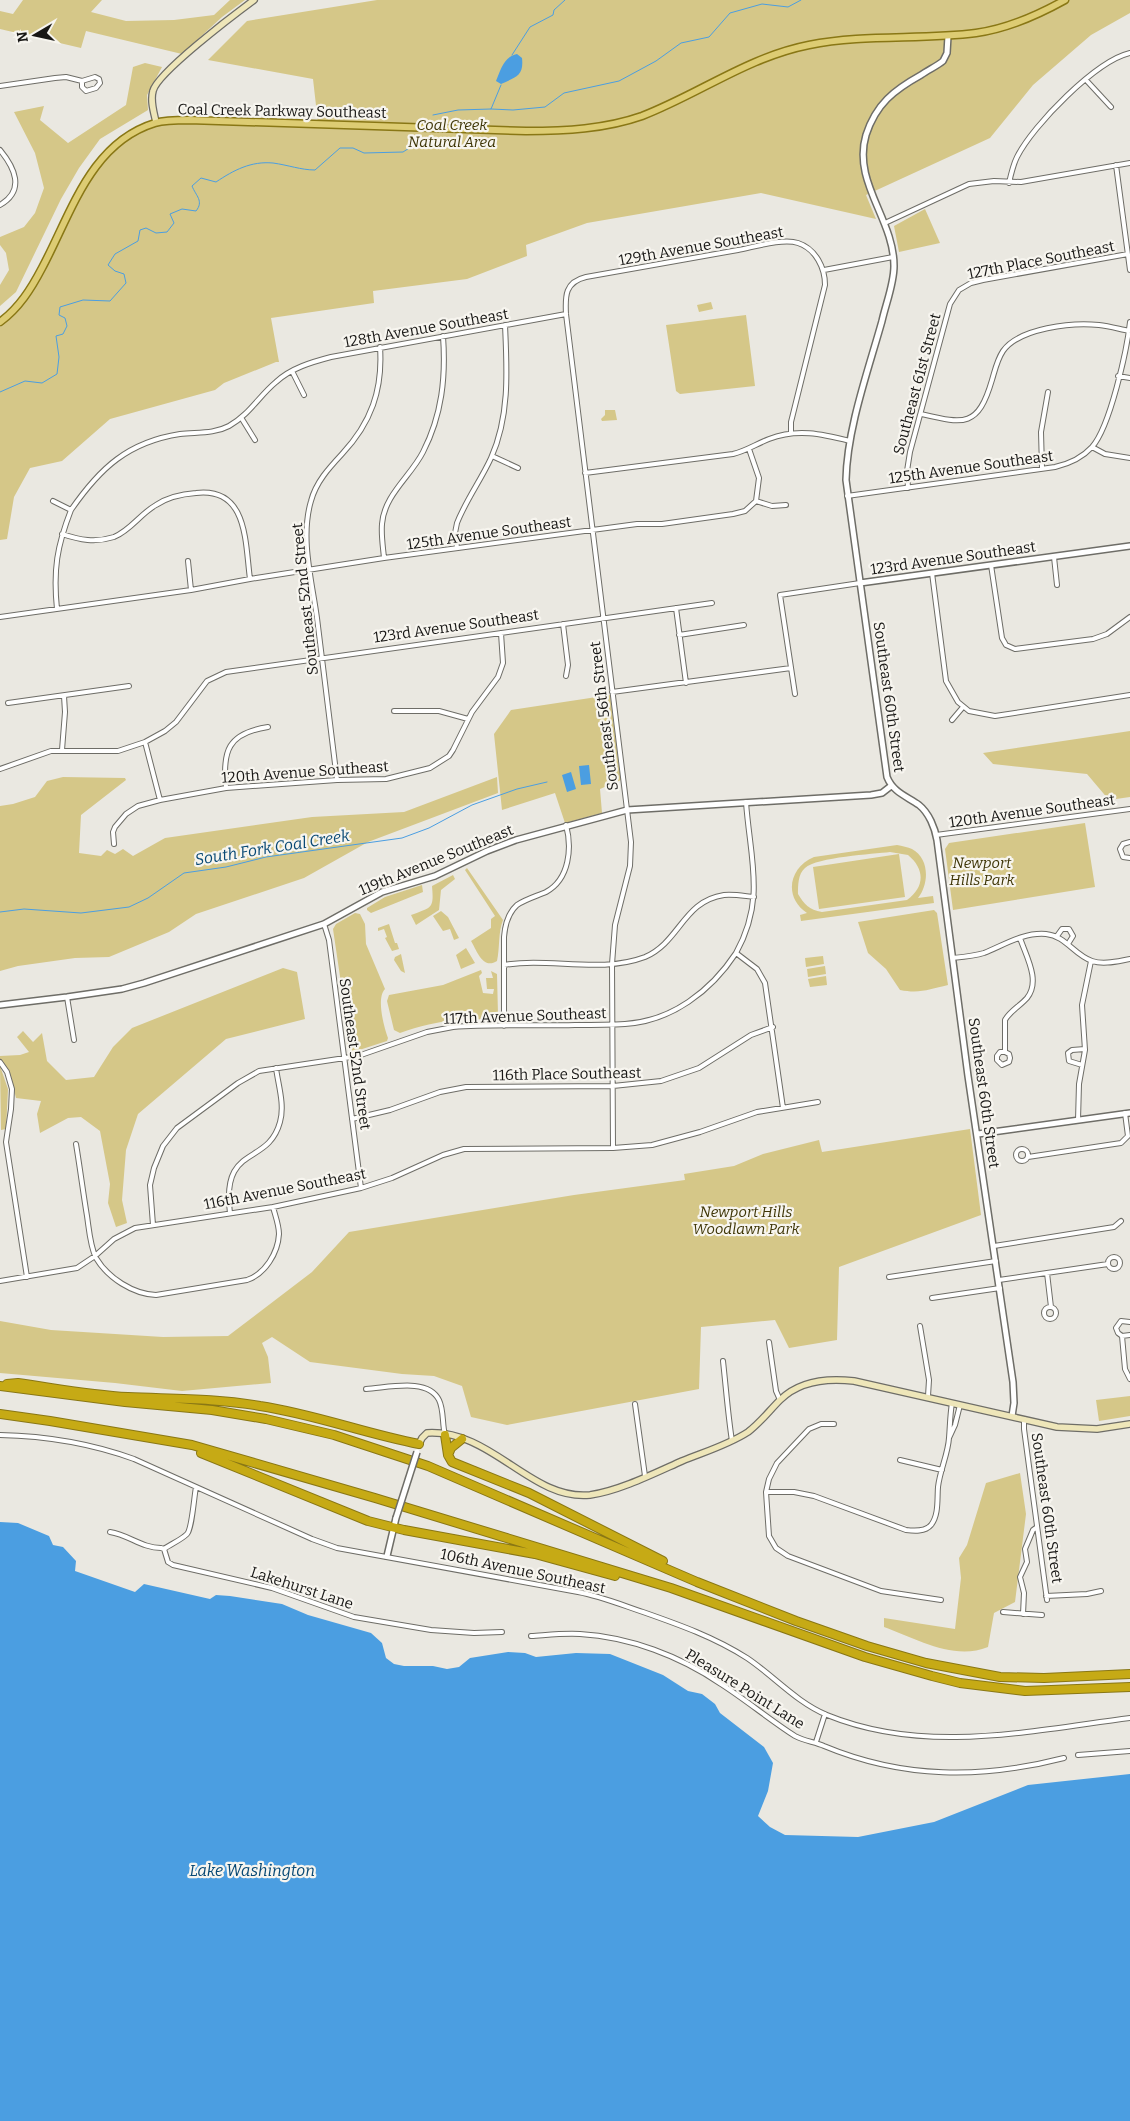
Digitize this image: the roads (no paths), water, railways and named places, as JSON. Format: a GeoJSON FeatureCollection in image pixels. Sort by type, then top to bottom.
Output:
{"type":"FeatureCollection","features":[{"type":"Feature","properties":{"kind":"highway"},"geometry":{"type":"LineString","coordinates":[[0,1386],[18,1383],[126,1397],[176,1398],[260,1405],[311,1417],[418,1448]]}},
{"type":"Feature","properties":{"kind":"highway"},"geometry":{"type":"LineString","coordinates":[[0,1386],[125,1402],[212,1410],[266,1419],[334,1435],[428,1466],[716,1588],[897,1656],[960,1671],[1000,1677],[1044,1678],[1130,1674]]}},
{"type":"Feature","properties":{"kind":"highway"},"geometry":{"type":"LineString","coordinates":[[0,1414],[192,1445],[375,1498],[671,1588],[865,1657],[960,1683],[1025,1691],[1130,1687]]}},
{"type":"Feature","properties":{"kind":"highway"},"geometry":{"type":"LineString","coordinates":[[445,1435],[448,1455],[452,1462],[529,1493],[716,1588]]}},
{"type":"Feature","properties":{"kind":"highway"},"geometry":{"type":"LineString","coordinates":[[448,1455],[451,1448],[462,1439]]}},
{"type":"Feature","properties":{"kind":"highway"},"geometry":{"type":"LineString","coordinates":[[192,1445],[197,1451],[343,1512],[394,1527],[535,1554],[651,1587],[671,1588]]}},
{"type":"Feature","properties":{"kind":"main road"},"geometry":{"type":"LineString","coordinates":[[156,122],[152,97],[157,84],[201,42],[254,0]]}},
{"type":"Feature","properties":{"kind":"main road","name":"Coal Creek Parkway Southeast"},"geometry":{"type":"LineString","coordinates":[[0,322],[26,295],[52,250],[84,183],[103,155],[126,137],[156,122],[189,120],[574,130],[640,116],[670,104],[738,69],[791,49],[850,39],[948,36],[992,29],[1029,17],[1065,0]]}},
{"type":"Feature","properties":{"kind":"main road"},"geometry":{"type":"LineString","coordinates":[[418,1448],[422,1438],[427,1433],[462,1439],[493,1452],[549,1488],[572,1495],[592,1494],[645,1476],[732,1441],[756,1425],[780,1400],[791,1392],[807,1384],[840,1379],[928,1396],[1057,1427],[1085,1430],[1130,1424]]}},
{"type":"Feature","properties":{"kind":"street","name":"Southeast 60th Street"},"geometry":{"type":"LineString","coordinates":[[948,36],[947,53],[943,61],[893,91],[882,105],[867,133],[864,150],[865,174],[870,193],[885,223],[894,257],[891,286],[850,441],[846,469],[847,496],[886,771],[891,786],[902,796],[924,810],[936,835],[1013,1382],[1014,1404],[1012,1416]]}},
{"type":"Feature","properties":{"kind":"street"},"geometry":{"type":"LineString","coordinates":[[1009,183],[1016,157],[1045,117],[1086,80],[1115,58],[1130,53]]}},
{"type":"Feature","properties":{"kind":"street"},"geometry":{"type":"LineString","coordinates":[[0,86],[66,77],[82,81],[95,77],[100,79],[100,83],[96,88],[86,91],[82,87],[82,81]]}},
{"type":"Feature","properties":{"kind":"street"},"geometry":{"type":"LineString","coordinates":[[1086,80],[1111,107]]}},
{"type":"Feature","properties":{"kind":"street"},"geometry":{"type":"LineString","coordinates":[[0,150],[13,168],[15,181],[12,194],[0,205]]}},
{"type":"Feature","properties":{"kind":"street"},"geometry":{"type":"LineString","coordinates":[[885,223],[969,184],[994,181],[1009,183],[1130,163]]}},
{"type":"Feature","properties":{"kind":"street"},"geometry":{"type":"LineString","coordinates":[[1116,165],[1130,270]]}},
{"type":"Feature","properties":{"kind":"street","name":"129th Avenue Southeast"},"geometry":{"type":"LineString","coordinates":[[571,284],[586,277],[785,241],[798,243],[810,249],[824,270]]}},
{"type":"Feature","properties":{"kind":"street","name":"127th Place Southeast"},"geometry":{"type":"LineString","coordinates":[[960,290],[983,280],[1128,254]]}},
{"type":"Feature","properties":{"kind":"street"},"geometry":{"type":"LineString","coordinates":[[791,433],[793,412],[825,292],[824,270],[894,257]]}},
{"type":"Feature","properties":{"kind":"street","name":"Southeast 56th Street"},"geometry":{"type":"LineString","coordinates":[[571,284],[565,297],[566,314],[631,842],[630,866],[615,925],[612,964],[613,1148]]}},
{"type":"Feature","properties":{"kind":"street","name":"Southeast 61st Street"},"geometry":{"type":"LineString","coordinates":[[908,488],[908,462],[947,313],[960,290]]}},
{"type":"Feature","properties":{"kind":"street","name":"128th Avenue Southeast"},"geometry":{"type":"LineString","coordinates":[[292,371],[331,357],[566,314]]}},
{"type":"Feature","properties":{"kind":"street"},"geometry":{"type":"LineString","coordinates":[[1130,322],[1106,421],[1092,447],[1105,454],[1130,458]]}},
{"type":"Feature","properties":{"kind":"street"},"geometry":{"type":"LineString","coordinates":[[921,414],[958,421],[973,415],[984,404],[998,358],[1008,345],[1027,334],[1076,324],[1098,325],[1129,331]]}},
{"type":"Feature","properties":{"kind":"street"},"geometry":{"type":"LineString","coordinates":[[457,548],[455,533],[457,523],[492,456],[502,422],[507,376],[505,325]]}},
{"type":"Feature","properties":{"kind":"street"},"geometry":{"type":"LineString","coordinates":[[384,558],[381,532],[385,508],[422,454],[435,426],[439,411],[445,372],[443,336]]}},
{"type":"Feature","properties":{"kind":"street","name":"Southeast 52nd Street"},"geometry":{"type":"LineString","coordinates":[[337,780],[310,569],[307,523],[311,500],[322,477],[356,438],[375,405],[380,377],[380,348]]}},
{"type":"Feature","properties":{"kind":"street"},"geometry":{"type":"LineString","coordinates":[[57,609],[56,563],[62,534],[71,510],[101,471],[126,453],[156,440],[182,434],[218,430],[242,419],[275,382],[292,371],[304,395]]}},
{"type":"Feature","properties":{"kind":"street"},"geometry":{"type":"LineString","coordinates":[[1118,376],[1130,378]]}},
{"type":"Feature","properties":{"kind":"street"},"geometry":{"type":"LineString","coordinates":[[1042,468],[1041,432],[1048,392]]}},
{"type":"Feature","properties":{"kind":"street"},"geometry":{"type":"LineString","coordinates":[[242,419],[255,440]]}},
{"type":"Feature","properties":{"kind":"street"},"geometry":{"type":"LineString","coordinates":[[585,474],[733,454],[749,450],[770,439],[791,433],[814,433],[850,441]]}},
{"type":"Feature","properties":{"kind":"street","name":"125th Avenue Southeast"},"geometry":{"type":"LineString","coordinates":[[847,496],[1064,465],[1084,454],[1092,447]]}},
{"type":"Feature","properties":{"kind":"street"},"geometry":{"type":"LineString","coordinates":[[749,450],[759,478],[756,501],[772,506],[786,505]]}},
{"type":"Feature","properties":{"kind":"street"},"geometry":{"type":"LineString","coordinates":[[492,456],[518,468]]}},
{"type":"Feature","properties":{"kind":"street"},"geometry":{"type":"LineString","coordinates":[[62,534],[87,541],[112,537],[128,529],[156,504],[176,496],[199,492],[215,494],[222,496],[236,508],[244,529],[250,579]]}},
{"type":"Feature","properties":{"kind":"street"},"geometry":{"type":"LineString","coordinates":[[53,501],[71,510]]}},
{"type":"Feature","properties":{"kind":"street","name":"125th Avenue Southeast"},"geometry":{"type":"LineString","coordinates":[[0,617],[191,590],[384,558],[592,530],[733,514],[744,510],[756,501]]}},
{"type":"Feature","properties":{"kind":"street","name":"123rd Avenue Southeast"},"geometry":{"type":"LineString","coordinates":[[791,668],[780,595],[1130,546]]}},
{"type":"Feature","properties":{"kind":"street"},"geometry":{"type":"LineString","coordinates":[[1054,557],[1057,585]]}},
{"type":"Feature","properties":{"kind":"street"},"geometry":{"type":"LineString","coordinates":[[188,561],[191,590]]}},
{"type":"Feature","properties":{"kind":"street"},"geometry":{"type":"LineString","coordinates":[[991,565],[1000,632],[1006,645],[1015,649],[1088,641],[1107,634],[1130,617]]}},
{"type":"Feature","properties":{"kind":"street"},"geometry":{"type":"LineString","coordinates":[[932,573],[946,681],[953,695],[963,707],[976,713],[995,716],[1130,695]]}},
{"type":"Feature","properties":{"kind":"street","name":"123rd Avenue Southeast"},"geometry":{"type":"LineString","coordinates":[[145,742],[165,731],[176,722],[207,681],[219,674],[233,670],[712,603]]}},
{"type":"Feature","properties":{"kind":"street"},"geometry":{"type":"LineString","coordinates":[[676,608],[686,683]]}},
{"type":"Feature","properties":{"kind":"street"},"geometry":{"type":"LineString","coordinates":[[563,624],[568,665],[566,676]]}},
{"type":"Feature","properties":{"kind":"street"},"geometry":{"type":"LineString","coordinates":[[680,635],[744,625]]}},
{"type":"Feature","properties":{"kind":"street","name":"120th Avenue Southeast"},"geometry":{"type":"LineString","coordinates":[[114,844],[113,832],[115,827],[126,814],[138,806],[160,800],[226,788],[337,780],[386,779],[430,768],[449,756],[478,701],[494,684],[502,670],[504,663],[501,633]]}},
{"type":"Feature","properties":{"kind":"street"},"geometry":{"type":"LineString","coordinates":[[612,692],[791,668],[795,694]]}},
{"type":"Feature","properties":{"kind":"street"},"geometry":{"type":"LineString","coordinates":[[8,703],[129,686]]}},
{"type":"Feature","properties":{"kind":"street"},"geometry":{"type":"LineString","coordinates":[[62,750],[66,712],[64,696]]}},
{"type":"Feature","properties":{"kind":"street"},"geometry":{"type":"LineString","coordinates":[[952,720],[963,707]]}},
{"type":"Feature","properties":{"kind":"street"},"geometry":{"type":"LineString","coordinates":[[394,711],[439,711],[468,719]]}},
{"type":"Feature","properties":{"kind":"street"},"geometry":{"type":"LineString","coordinates":[[226,788],[224,762],[231,745],[246,732],[268,727]]}},
{"type":"Feature","properties":{"kind":"street"},"geometry":{"type":"LineString","coordinates":[[0,768],[42,754],[62,750],[118,751],[145,742],[160,800]]}},
{"type":"Feature","properties":{"kind":"street","name":"119th Avenue Southeast"},"geometry":{"type":"LineString","coordinates":[[0,1005],[67,998],[136,986],[324,924],[395,887],[435,876],[509,842],[627,810],[871,795],[882,793],[891,786]]}},
{"type":"Feature","properties":{"kind":"street","name":"117th Avenue Southeast"},"geometry":{"type":"LineString","coordinates":[[153,1225],[149,1195],[152,1176],[157,1158],[171,1135],[238,1083],[259,1071],[344,1058],[370,1052],[440,1029],[468,1026],[626,1024],[655,1018],[685,1004],[716,980],[736,953],[747,928],[754,897],[754,873],[746,802]]}},
{"type":"Feature","properties":{"kind":"street","name":"120th Avenue Southeast"},"geometry":{"type":"LineString","coordinates":[[936,835],[1130,809]]}},
{"type":"Feature","properties":{"kind":"street"},"geometry":{"type":"LineString","coordinates":[[504,1026],[504,937],[509,916],[517,905],[553,887],[565,868],[570,844],[566,825]]}},
{"type":"Feature","properties":{"kind":"street"},"geometry":{"type":"LineString","coordinates":[[1130,842],[1123,844],[1120,852],[1123,857],[1130,858]]}},
{"type":"Feature","properties":{"kind":"street"},"geometry":{"type":"LineString","coordinates":[[504,966],[612,964],[638,959],[655,951],[669,940],[693,908],[706,900],[723,895],[754,897]]}},
{"type":"Feature","properties":{"kind":"street","name":"Southeast 52nd Street"},"geometry":{"type":"LineString","coordinates":[[324,924],[329,940],[362,1188]]}},
{"type":"Feature","properties":{"kind":"street"},"geometry":{"type":"LineString","coordinates":[[1057,936],[1062,929],[1069,929],[1073,936],[1068,944]]}},
{"type":"Feature","properties":{"kind":"street"},"geometry":{"type":"LineString","coordinates":[[953,958],[976,955],[1020,938],[1043,934],[1057,936],[1091,961],[1103,963],[1130,959]]}},
{"type":"Feature","properties":{"kind":"street"},"geometry":{"type":"LineString","coordinates":[[1005,1052],[1005,1020],[1027,998],[1033,989],[1033,978],[1020,938]]}},
{"type":"Feature","properties":{"kind":"street"},"geometry":{"type":"LineString","coordinates":[[736,953],[757,970],[765,983],[773,1027],[783,1108]]}},
{"type":"Feature","properties":{"kind":"street"},"geometry":{"type":"LineString","coordinates":[[1078,1120],[1079,1084],[1084,1049],[1082,1005],[1091,961]]}},
{"type":"Feature","properties":{"kind":"street"},"geometry":{"type":"LineString","coordinates":[[67,998],[74,1040]]}},
{"type":"Feature","properties":{"kind":"street","name":"116th Place Southeast"},"geometry":{"type":"LineString","coordinates":[[352,1119],[390,1110],[440,1092],[466,1087],[613,1086],[661,1081],[716,1059],[750,1034],[773,1027]]}},
{"type":"Feature","properties":{"kind":"street"},"geometry":{"type":"LineString","coordinates":[[1082,1065],[1075,1064],[1067,1058],[1068,1053],[1072,1050],[1084,1049]]}},
{"type":"Feature","properties":{"kind":"street"},"geometry":{"type":"LineString","coordinates":[[0,1062],[7,1072],[12,1090],[6,1142],[27,1277]]}},
{"type":"Feature","properties":{"kind":"street"},"geometry":{"type":"LineString","coordinates":[[230,1213],[228,1190],[232,1174],[243,1161],[269,1142],[281,1120],[282,1109],[276,1068]]}},
{"type":"Feature","properties":{"kind":"street","name":"116th Avenue Southeast"},"geometry":{"type":"LineString","coordinates":[[0,1281],[72,1270],[96,1256],[114,1239],[135,1228],[273,1206],[362,1188],[392,1178],[443,1155],[464,1149],[613,1148],[640,1146],[668,1142],[745,1116],[818,1102]]}},
{"type":"Feature","properties":{"kind":"street"},"geometry":{"type":"LineString","coordinates":[[978,1134],[1128,1113],[1127,1138],[1117,1144],[1028,1157]]}},
{"type":"Feature","properties":{"kind":"street"},"geometry":{"type":"LineString","coordinates":[[0,1143],[6,1142]]}},
{"type":"Feature","properties":{"kind":"street"},"geometry":{"type":"LineString","coordinates":[[76,1144],[90,1238],[96,1256],[104,1269],[125,1286],[150,1295],[246,1280],[262,1270],[268,1264],[276,1246],[279,1233],[273,1206]]}},
{"type":"Feature","properties":{"kind":"street"},"geometry":{"type":"LineString","coordinates":[[994,1246],[1114,1227],[1121,1221]]}},
{"type":"Feature","properties":{"kind":"street"},"geometry":{"type":"LineString","coordinates":[[890,1277],[996,1261]]}},
{"type":"Feature","properties":{"kind":"street"},"geometry":{"type":"LineString","coordinates":[[999,1280],[1108,1264]]}},
{"type":"Feature","properties":{"kind":"street"},"geometry":{"type":"LineString","coordinates":[[1047,1273],[1051,1307]]}},
{"type":"Feature","properties":{"kind":"street"},"geometry":{"type":"LineString","coordinates":[[932,1298],[1000,1288]]}},
{"type":"Feature","properties":{"kind":"street"},"geometry":{"type":"LineString","coordinates":[[1130,1322],[1124,1320],[1117,1325],[1117,1330],[1122,1336],[1125,1369],[1130,1379]]}},
{"type":"Feature","properties":{"kind":"street"},"geometry":{"type":"LineString","coordinates":[[920,1326],[928,1380],[928,1396]]}},
{"type":"Feature","properties":{"kind":"street"},"geometry":{"type":"LineString","coordinates":[[1122,1336],[1130,1335]]}},
{"type":"Feature","properties":{"kind":"street"},"geometry":{"type":"LineString","coordinates":[[769,1342],[776,1391],[780,1400]]}},
{"type":"Feature","properties":{"kind":"street"},"geometry":{"type":"LineString","coordinates":[[723,1361],[730,1413],[729,1431],[732,1441]]}},
{"type":"Feature","properties":{"kind":"street"},"geometry":{"type":"LineString","coordinates":[[366,1389],[410,1386],[430,1390],[440,1401],[445,1435]]}},
{"type":"Feature","properties":{"kind":"street"},"geometry":{"type":"LineString","coordinates":[[949,1438],[948,1428],[952,1402]]}},
{"type":"Feature","properties":{"kind":"street"},"geometry":{"type":"LineString","coordinates":[[635,1404],[645,1476]]}},
{"type":"Feature","properties":{"kind":"street"},"geometry":{"type":"LineString","coordinates":[[766,1492],[794,1492],[814,1496],[906,1530],[918,1531],[929,1527],[936,1510],[949,1438],[955,1426],[960,1404]]}},
{"type":"Feature","properties":{"kind":"street","name":"Southeast 60th Street"},"geometry":{"type":"LineString","coordinates":[[1024,1419],[1046,1598],[1101,1591]]}},
{"type":"Feature","properties":{"kind":"street"},"geometry":{"type":"LineString","coordinates":[[834,1424],[815,1425],[801,1436],[773,1470],[766,1492],[769,1536],[776,1548],[788,1556],[881,1591],[941,1600]]}},
{"type":"Feature","properties":{"kind":"street","name":"106th Avenue Southeast"},"geometry":{"type":"LineString","coordinates":[[0,1435],[63,1440],[104,1448],[134,1459],[324,1544],[588,1594],[691,1629],[729,1647],[750,1660],[802,1700],[826,1714],[878,1732],[938,1738],[986,1736],[1130,1718]]}},
{"type":"Feature","properties":{"kind":"street"},"geometry":{"type":"LineString","coordinates":[[387,1556],[396,1518],[418,1448]]}},
{"type":"Feature","properties":{"kind":"street"},"geometry":{"type":"LineString","coordinates":[[900,1460],[942,1470]]}},
{"type":"Feature","properties":{"kind":"street"},"geometry":{"type":"LineString","coordinates":[[110,1532],[125,1535],[145,1546],[164,1549],[185,1536],[190,1530],[196,1487]]}},
{"type":"Feature","properties":{"kind":"street"},"geometry":{"type":"LineString","coordinates":[[1023,1614],[1024,1594],[1020,1577],[1027,1562],[1025,1548],[1033,1530],[1037,1527]]}},
{"type":"Feature","properties":{"kind":"street","name":"Lakehurst Lane"},"geometry":{"type":"LineString","coordinates":[[164,1549],[166,1559],[173,1565],[272,1588],[354,1617],[431,1630],[474,1633],[502,1632]]}},
{"type":"Feature","properties":{"kind":"street"},"geometry":{"type":"LineString","coordinates":[[1003,1612],[1042,1616]]}},
{"type":"Feature","properties":{"kind":"street","name":"Pleasure Point Lane"},"geometry":{"type":"LineString","coordinates":[[531,1636],[570,1634],[607,1637],[630,1642],[662,1653],[714,1679],[796,1736],[844,1754],[885,1766],[948,1773],[999,1771],[1034,1766],[1064,1758]]}},
{"type":"Feature","properties":{"kind":"street"},"geometry":{"type":"LineString","coordinates":[[816,1742],[826,1714]]}},
{"type":"Feature","properties":{"kind":"street"},"geometry":{"type":"LineString","coordinates":[[1078,1755],[1130,1751]]}},
{"type":"Feature","properties":{"kind":"water"},"geometry":{"type":"Polygon","coordinates":[[[517,54],[522,58],[522,69],[518,75],[501,84],[496,81],[506,61],[517,54]]]}},
{"type":"Feature","properties":{"kind":"water"},"geometry":{"type":"Polygon","coordinates":[[[589,765],[591,784],[581,785],[579,766],[589,765]]]}},
{"type":"Feature","properties":{"kind":"water"},"geometry":{"type":"Polygon","coordinates":[[[571,772],[576,789],[567,792],[562,775],[571,772]]]}},
{"type":"Feature","properties":{"kind":"water","name":"Lake Washington"},"geometry":{"type":"Polygon","coordinates":[[[0,1522],[18,1523],[49,1536],[53,1545],[63,1547],[76,1561],[75,1571],[135,1592],[144,1584],[210,1599],[216,1595],[282,1604],[308,1615],[371,1633],[382,1643],[386,1658],[394,1664],[433,1666],[447,1669],[459,1667],[470,1658],[508,1652],[525,1653],[536,1657],[576,1653],[610,1654],[663,1675],[688,1691],[702,1694],[715,1704],[720,1713],[764,1747],[773,1763],[768,1791],[758,1816],[770,1827],[785,1835],[858,1837],[934,1822],[1028,1785],[1130,1774],[1130,2121],[0,2121],[0,1522]]]}},
{"type":"Feature","properties":{"kind":"waterway"},"geometry":{"type":"LineString","coordinates":[[512,55],[530,27],[553,15],[554,10],[565,0]]}},
{"type":"Feature","properties":{"kind":"waterway"},"geometry":{"type":"LineString","coordinates":[[491,109],[513,110],[545,107],[564,93],[619,81],[656,61],[681,43],[709,37],[730,13],[762,4],[788,7],[801,0]]}},
{"type":"Feature","properties":{"kind":"waterway"},"geometry":{"type":"LineString","coordinates":[[433,115],[458,110],[491,109],[501,85]]}},
{"type":"Feature","properties":{"kind":"waterway"},"geometry":{"type":"LineString","coordinates":[[0,392],[25,381],[42,383],[57,374],[59,357],[56,336],[63,334],[67,326],[65,318],[59,315],[60,307],[83,300],[110,301],[126,283],[124,274],[115,271],[108,265],[115,254],[138,241],[140,230],[146,228],[156,233],[167,232],[174,223],[170,214],[182,209],[196,211],[199,201],[192,186],[201,178],[216,182],[243,167],[257,163],[273,163],[315,170],[340,148],[353,148],[364,153],[403,152],[414,145],[418,137]]}},
{"type":"Feature","properties":{"kind":"waterway","name":"South Fork Coal Creek"},"geometry":{"type":"LineString","coordinates":[[0,912],[24,909],[81,913],[129,907],[148,898],[184,873],[226,867],[266,857],[402,838],[429,828],[472,805],[517,789],[547,782]]}},
{"type":"Feature","properties":{"kind":"park label","name":"Coal Creek Natural Area"},"geometry":{"type":"Point","coordinates":[452,134]}},
{"type":"Feature","properties":{"kind":"park label","name":"Newport Hills Park"},"geometry":{"type":"Point","coordinates":[982,872]}},
{"type":"Feature","properties":{"kind":"park label","name":"Newport Hills Woodlawn Park"},"geometry":{"type":"Point","coordinates":[746,1220]}}]}
